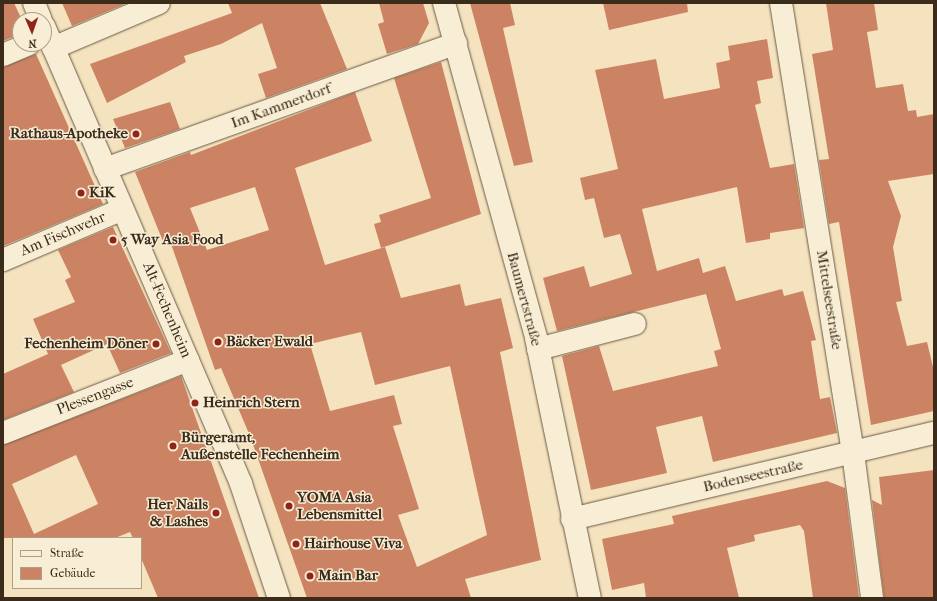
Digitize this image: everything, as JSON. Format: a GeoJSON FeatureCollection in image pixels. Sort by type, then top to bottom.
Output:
{"type":"FeatureCollection","features":[{"type":"Feature","properties":{"kind":"street"},"geometry":{"type":"LineString","coordinates":[[52,33],[159,3]]}},
{"type":"Feature","properties":{"kind":"street","name":"Baumertstraße"},"geometry":{"type":"LineString","coordinates":[[444,3],[538,349],[572,519],[590,598]]}},
{"type":"Feature","properties":{"kind":"street","name":"Mittelseestraße"},"geometry":{"type":"LineString","coordinates":[[781,3],[853,453],[872,598]]}},
{"type":"Feature","properties":{"kind":"street","name":"Im Kammerdorf"},"geometry":{"type":"LineString","coordinates":[[105,169],[456,43]]}},
{"type":"Feature","properties":{"kind":"street"},"geometry":{"type":"LineString","coordinates":[[3,55],[12,50]]}},
{"type":"Feature","properties":{"kind":"street","name":"Alt-Fechenheim"},"geometry":{"type":"LineString","coordinates":[[51,52],[123,209],[241,484],[279,598]]}},
{"type":"Feature","properties":{"kind":"street","name":"Am Fischwehr"},"geometry":{"type":"LineString","coordinates":[[3,260],[123,209]]}},
{"type":"Feature","properties":{"kind":"street"},"geometry":{"type":"LineString","coordinates":[[538,349],[635,324]]}},
{"type":"Feature","properties":{"kind":"street","name":"Plessengasse"},"geometry":{"type":"LineString","coordinates":[[3,433],[188,360]]}},
{"type":"Feature","properties":{"kind":"street","name":"Bodenseestraße"},"geometry":{"type":"LineString","coordinates":[[572,519],[934,433]]}},
{"type":"Feature","properties":{"kind":"building"},"geometry":{"type":"Polygon","coordinates":[[[3,3],[14,3],[18,12],[12,12],[12,37],[3,41],[3,3]]]}},
{"type":"Feature","properties":{"kind":"building"},"geometry":{"type":"Polygon","coordinates":[[[62,3],[127,3],[72,26],[62,3]]]}},
{"type":"Feature","properties":{"kind":"building"},"geometry":{"type":"Polygon","coordinates":[[[228,3],[320,3],[347,69],[266,98],[258,74],[277,68],[262,23],[221,44],[184,56],[186,62],[107,103],[90,64],[232,13],[228,3]]]}},
{"type":"Feature","properties":{"kind":"building"},"geometry":{"type":"Polygon","coordinates":[[[379,3],[423,3],[429,23],[418,44],[387,54],[378,24],[384,22],[379,3]]]}},
{"type":"Feature","properties":{"kind":"building"},"geometry":{"type":"Polygon","coordinates":[[[470,3],[510,3],[515,25],[503,28],[533,162],[514,166],[470,3]]]}},
{"type":"Feature","properties":{"kind":"building"},"geometry":{"type":"Polygon","coordinates":[[[603,3],[687,3],[688,12],[609,30],[603,3]]]}},
{"type":"Feature","properties":{"kind":"building"},"geometry":{"type":"Polygon","coordinates":[[[826,3],[874,3],[878,30],[867,32],[876,88],[903,84],[908,111],[916,110],[917,117],[934,114],[934,174],[888,181],[901,216],[893,247],[902,301],[896,302],[907,346],[927,342],[934,371],[934,411],[871,425],[839,222],[829,224],[819,160],[829,159],[812,54],[833,50],[826,3]]]}},
{"type":"Feature","properties":{"kind":"building"},"geometry":{"type":"Polygon","coordinates":[[[767,39],[773,78],[757,81],[761,103],[755,105],[770,168],[794,164],[804,228],[770,233],[770,239],[746,243],[737,187],[642,209],[657,271],[699,258],[703,273],[725,266],[736,301],[782,289],[784,296],[803,291],[816,340],[811,341],[820,399],[830,397],[837,433],[713,462],[702,416],[656,427],[667,473],[591,490],[562,356],[599,346],[613,391],[718,366],[714,351],[721,349],[706,294],[557,331],[543,278],[584,266],[590,287],[632,274],[620,234],[604,238],[594,198],[585,200],[580,178],[618,169],[595,70],[656,59],[664,99],[720,88],[716,63],[730,60],[728,46],[767,39]]]}},
{"type":"Feature","properties":{"kind":"building"},"geometry":{"type":"Polygon","coordinates":[[[36,54],[103,204],[3,246],[3,67],[36,54]]]}},
{"type":"Feature","properties":{"kind":"building"},"geometry":{"type":"Polygon","coordinates":[[[441,62],[481,214],[381,248],[374,224],[381,222],[379,215],[431,198],[394,78],[441,62]]]}},
{"type":"Feature","properties":{"kind":"building"},"geometry":{"type":"Polygon","coordinates":[[[355,92],[372,141],[295,168],[325,265],[385,247],[401,298],[460,284],[465,306],[501,298],[513,348],[500,352],[541,560],[465,579],[471,598],[307,598],[250,436],[221,368],[215,370],[170,241],[164,244],[135,172],[190,152],[191,155],[355,92]],[[255,187],[190,208],[207,250],[269,230],[255,187]],[[361,332],[310,344],[330,411],[394,395],[402,424],[393,426],[419,509],[398,515],[417,567],[487,535],[450,366],[375,385],[361,332]]]}},
{"type":"Feature","properties":{"kind":"building"},"geometry":{"type":"Polygon","coordinates":[[[170,102],[180,129],[125,148],[113,119],[170,102]]]}},
{"type":"Feature","properties":{"kind":"building"},"geometry":{"type":"Polygon","coordinates":[[[113,227],[171,353],[120,373],[107,344],[61,365],[74,392],[3,420],[3,374],[48,354],[33,319],[75,302],[65,280],[71,277],[58,250],[113,227]]]}},
{"type":"Feature","properties":{"kind":"building"},"geometry":{"type":"Polygon","coordinates":[[[181,376],[259,598],[158,598],[142,560],[142,537],[132,537],[130,532],[118,537],[3,538],[3,445],[181,376]],[[76,455],[12,484],[34,534],[98,504],[76,455]]]}},
{"type":"Feature","properties":{"kind":"building"},"geometry":{"type":"Polygon","coordinates":[[[934,470],[934,598],[884,598],[872,500],[882,505],[879,477],[934,470]]]}},
{"type":"Feature","properties":{"kind":"building"},"geometry":{"type":"Polygon","coordinates":[[[827,481],[845,488],[859,598],[813,598],[804,531],[800,525],[754,535],[755,541],[727,548],[739,598],[646,598],[644,583],[612,590],[602,539],[674,524],[672,516],[827,481]]]}},
{"type":"Feature","properties":{"kind":"place","name":"Rathaus-Apotheke"},"geometry":{"type":"Point","coordinates":[136,134]}},
{"type":"Feature","properties":{"kind":"place","name":"KiK"},"geometry":{"type":"Point","coordinates":[81,193]}},
{"type":"Feature","properties":{"kind":"place","name":"5 Way Asia Food"},"geometry":{"type":"Point","coordinates":[113,240]}},
{"type":"Feature","properties":{"kind":"place","name":"Bäcker Ewald"},"geometry":{"type":"Point","coordinates":[218,342]}},
{"type":"Feature","properties":{"kind":"place","name":"Fechenheim Döner"},"geometry":{"type":"Point","coordinates":[156,344]}},
{"type":"Feature","properties":{"kind":"place","name":"Heinrich Stern"},"geometry":{"type":"Point","coordinates":[195,403]}},
{"type":"Feature","properties":{"kind":"place","name":"Bürgeramt, Außenstelle Fechenheim"},"geometry":{"type":"Point","coordinates":[173,446]}},
{"type":"Feature","properties":{"kind":"place","name":"YOMA Asia Lebensmittel"},"geometry":{"type":"Point","coordinates":[289,506]}},
{"type":"Feature","properties":{"kind":"place","name":"Her Nails & Lashes"},"geometry":{"type":"Point","coordinates":[216,513]}},
{"type":"Feature","properties":{"kind":"place","name":"Hairhouse Viva"},"geometry":{"type":"Point","coordinates":[296,544]}},
{"type":"Feature","properties":{"kind":"place","name":"Main Bar"},"geometry":{"type":"Point","coordinates":[310,576]}}]}
